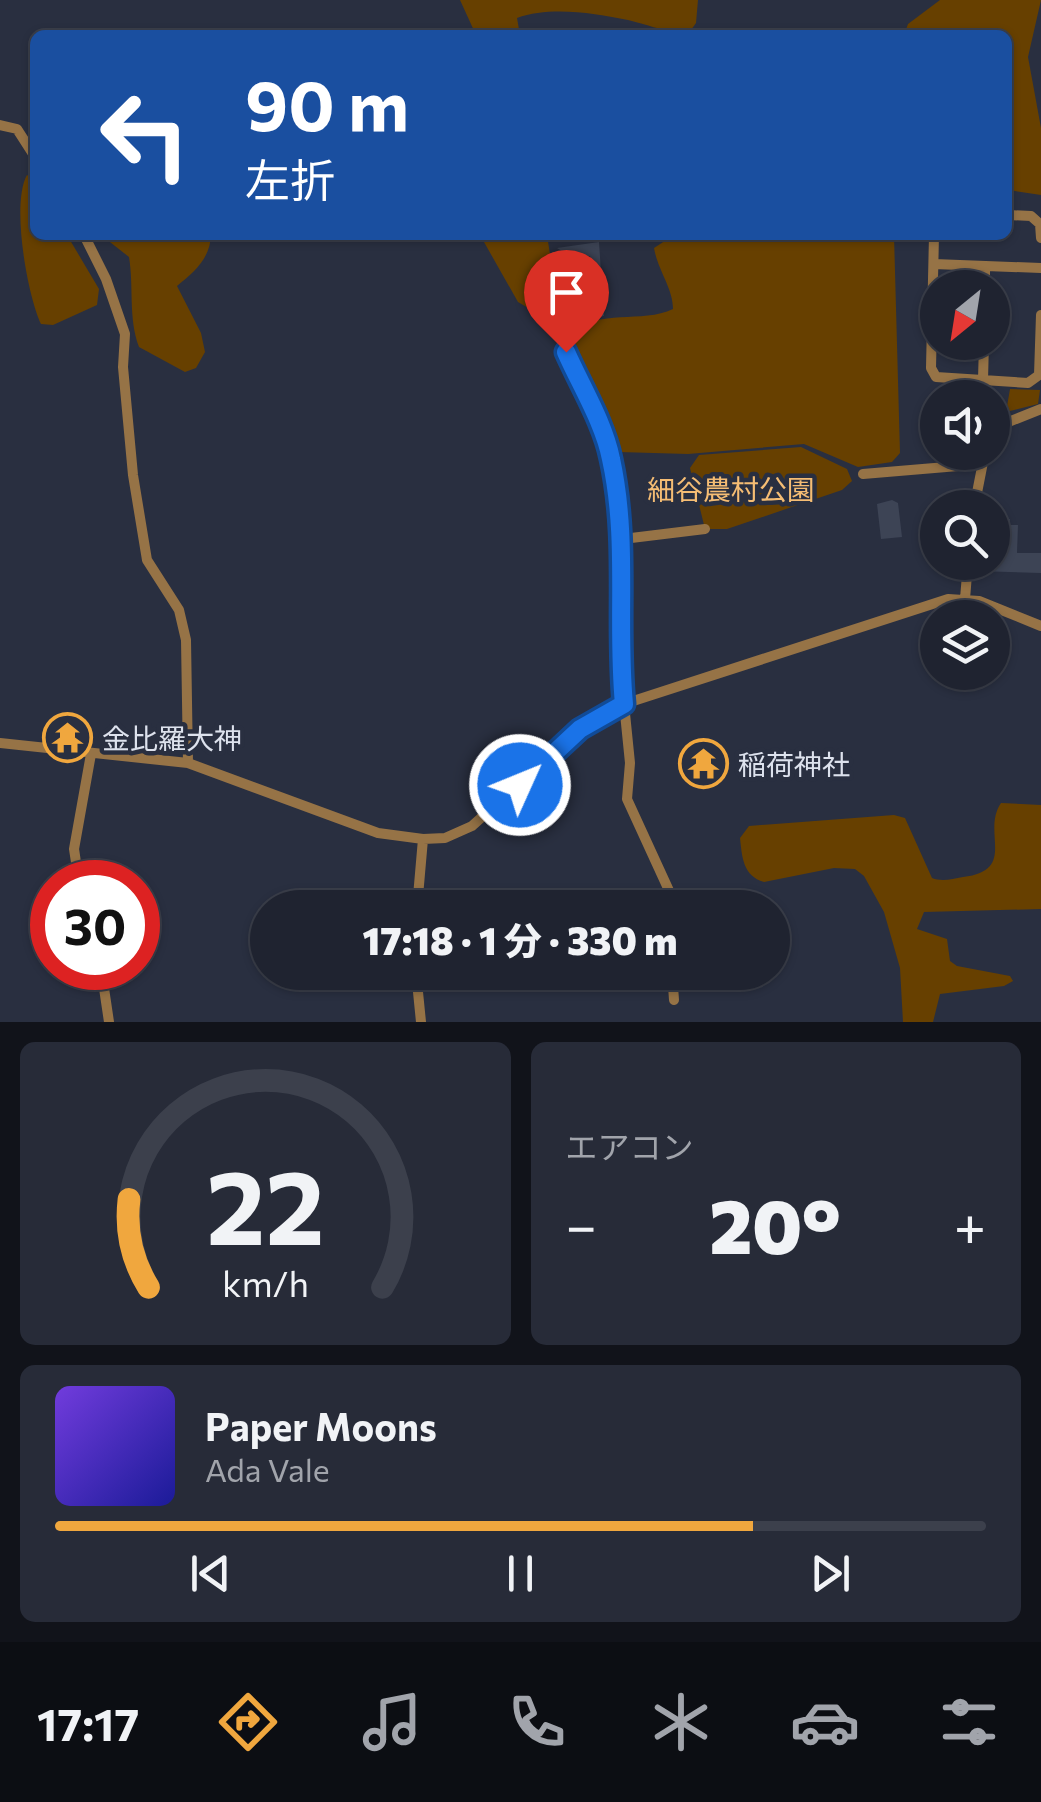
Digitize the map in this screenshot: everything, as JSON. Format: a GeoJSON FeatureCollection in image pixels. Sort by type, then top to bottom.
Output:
{"type":"FeatureCollection","features":[{"type":"Feature","properties":{"kind":"street"},"geometry":{"type":"LineString","coordinates":[[0,125],[17,129],[30,150]]}},
{"type":"Feature","properties":{"kind":"street"},"geometry":{"type":"LineString","coordinates":[[1012,215],[1032,216],[1040,224],[1041,238]]}},
{"type":"Feature","properties":{"kind":"street"},"geometry":{"type":"LineString","coordinates":[[86,240],[106,279],[125,334],[123,366],[133,475],[147,560],[179,610],[186,640],[188,763]]}},
{"type":"Feature","properties":{"kind":"street"},"geometry":{"type":"LineString","coordinates":[[934,240],[930,368],[936,376],[983,380],[984,360]]}},
{"type":"Feature","properties":{"kind":"street"},"geometry":{"type":"LineString","coordinates":[[555,256],[566,352],[611,455],[622,539],[619,654],[630,763],[628,799],[669,890]]}},
{"type":"Feature","properties":{"kind":"street"},"geometry":{"type":"LineString","coordinates":[[934,264],[1041,268]]}},
{"type":"Feature","properties":{"kind":"street"},"geometry":{"type":"LineString","coordinates":[[1010,382],[1028,383],[1039,375],[1041,315]]}},
{"type":"Feature","properties":{"kind":"street"},"geometry":{"type":"LineString","coordinates":[[1010,422],[1041,409]]}},
{"type":"Feature","properties":{"kind":"street"},"geometry":{"type":"LineString","coordinates":[[863,474],[920,466]]}},
{"type":"Feature","properties":{"kind":"street"},"geometry":{"type":"LineString","coordinates":[[622,539],[705,529]]}},
{"type":"Feature","properties":{"kind":"street"},"geometry":{"type":"LineString","coordinates":[[965,599],[967,580]]}},
{"type":"Feature","properties":{"kind":"street"},"geometry":{"type":"LineString","coordinates":[[2,746],[188,763],[378,833],[445,838],[472,826],[580,729],[624,704],[948,599],[1006,609],[1041,626]]}},
{"type":"Feature","properties":{"kind":"street"},"geometry":{"type":"LineString","coordinates":[[76,860],[74,849],[91,754]]}},
{"type":"Feature","properties":{"kind":"street"},"geometry":{"type":"LineString","coordinates":[[419,890],[423,839]]}},
{"type":"Feature","properties":{"kind":"street"},"geometry":{"type":"LineString","coordinates":[[104,990],[109,1022]]}},
{"type":"Feature","properties":{"kind":"street"},"geometry":{"type":"LineString","coordinates":[[418,990],[421,1022]]}},
{"type":"Feature","properties":{"kind":"street"},"geometry":{"type":"LineString","coordinates":[[673,990],[674,1000]]}},
{"type":"Feature","properties":{"kind":"green space"},"geometry":{"type":"Polygon","coordinates":[[[460,0],[698,0],[696,23],[691,30],[667,30],[615,17],[558,12],[517,18],[519,30],[474,30],[460,0]]]}},
{"type":"Feature","properties":{"kind":"green space"},"geometry":{"type":"Polygon","coordinates":[[[940,0],[1041,0],[1028,57],[1041,128],[1041,195],[1012,191],[1012,30],[906,30],[908,24],[940,0]]]}},
{"type":"Feature","properties":{"kind":"green space"},"geometry":{"type":"Polygon","coordinates":[[[27,175],[30,240],[70,240],[99,289],[97,305],[53,325],[41,324],[26,271],[22,188],[27,175]]]}},
{"type":"Feature","properties":{"kind":"green space"},"geometry":{"type":"Polygon","coordinates":[[[107,240],[210,240],[204,258],[177,286],[201,333],[205,352],[196,368],[185,372],[139,347],[129,257],[107,240]]]}},
{"type":"Feature","properties":{"kind":"green space"},"geometry":{"type":"Polygon","coordinates":[[[483,240],[548,240],[559,312],[549,320],[518,302],[483,240]]]}},
{"type":"Feature","properties":{"kind":"green space"},"geometry":{"type":"Polygon","coordinates":[[[666,240],[894,240],[900,453],[892,462],[858,467],[804,444],[688,454],[619,452],[575,349],[572,333],[594,321],[648,316],[673,309],[654,248],[666,240]]]}},
{"type":"Feature","properties":{"kind":"green space"},"geometry":{"type":"Polygon","coordinates":[[[1010,389],[1040,390],[1038,404],[1010,411],[1010,389]]]}},
{"type":"Feature","properties":{"kind":"green space","name":"細谷農村公園"},"geometry":{"type":"Polygon","coordinates":[[[801,447],[847,469],[852,481],[842,490],[727,529],[705,529],[690,468],[699,455],[801,447]]]}},
{"type":"Feature","properties":{"kind":"green space"},"geometry":{"type":"Polygon","coordinates":[[[1001,803],[1041,805],[1041,909],[924,912],[917,929],[947,939],[950,961],[957,966],[1010,976],[1013,981],[1004,986],[940,994],[933,1022],[903,1022],[900,968],[884,912],[864,876],[855,869],[834,868],[764,882],[752,875],[743,859],[740,838],[749,826],[894,815],[905,818],[932,878],[963,877],[980,873],[994,858],[994,826],[1001,803]]]}},
{"type":"Feature","properties":{"kind":"building"},"geometry":{"type":"Polygon","coordinates":[[[599,242],[604,316],[572,321],[571,313],[588,312],[581,275],[593,274],[590,256],[574,259],[557,248],[599,242]]]}},
{"type":"Feature","properties":{"kind":"building"},"geometry":{"type":"Polygon","coordinates":[[[892,500],[898,503],[902,537],[881,539],[877,504],[892,500]]]}},
{"type":"Feature","properties":{"kind":"building"},"geometry":{"type":"Polygon","coordinates":[[[1010,525],[1018,525],[1017,553],[1041,553],[1041,573],[1010,572],[1010,525]]]}},
{"type":"Feature","properties":{"kind":"place","name":"金比羅大神"},"geometry":{"type":"Point","coordinates":[67,738]}},
{"type":"Feature","properties":{"kind":"place","name":"稲荷神社"},"geometry":{"type":"Point","coordinates":[703,764]}},
{"type":"Feature","properties":{"kind":"route"},"geometry":{"type":"LineString","coordinates":[[520,785],[580,729],[624,704],[619,654],[624,592],[622,539],[611,455],[566,352]]}}]}
